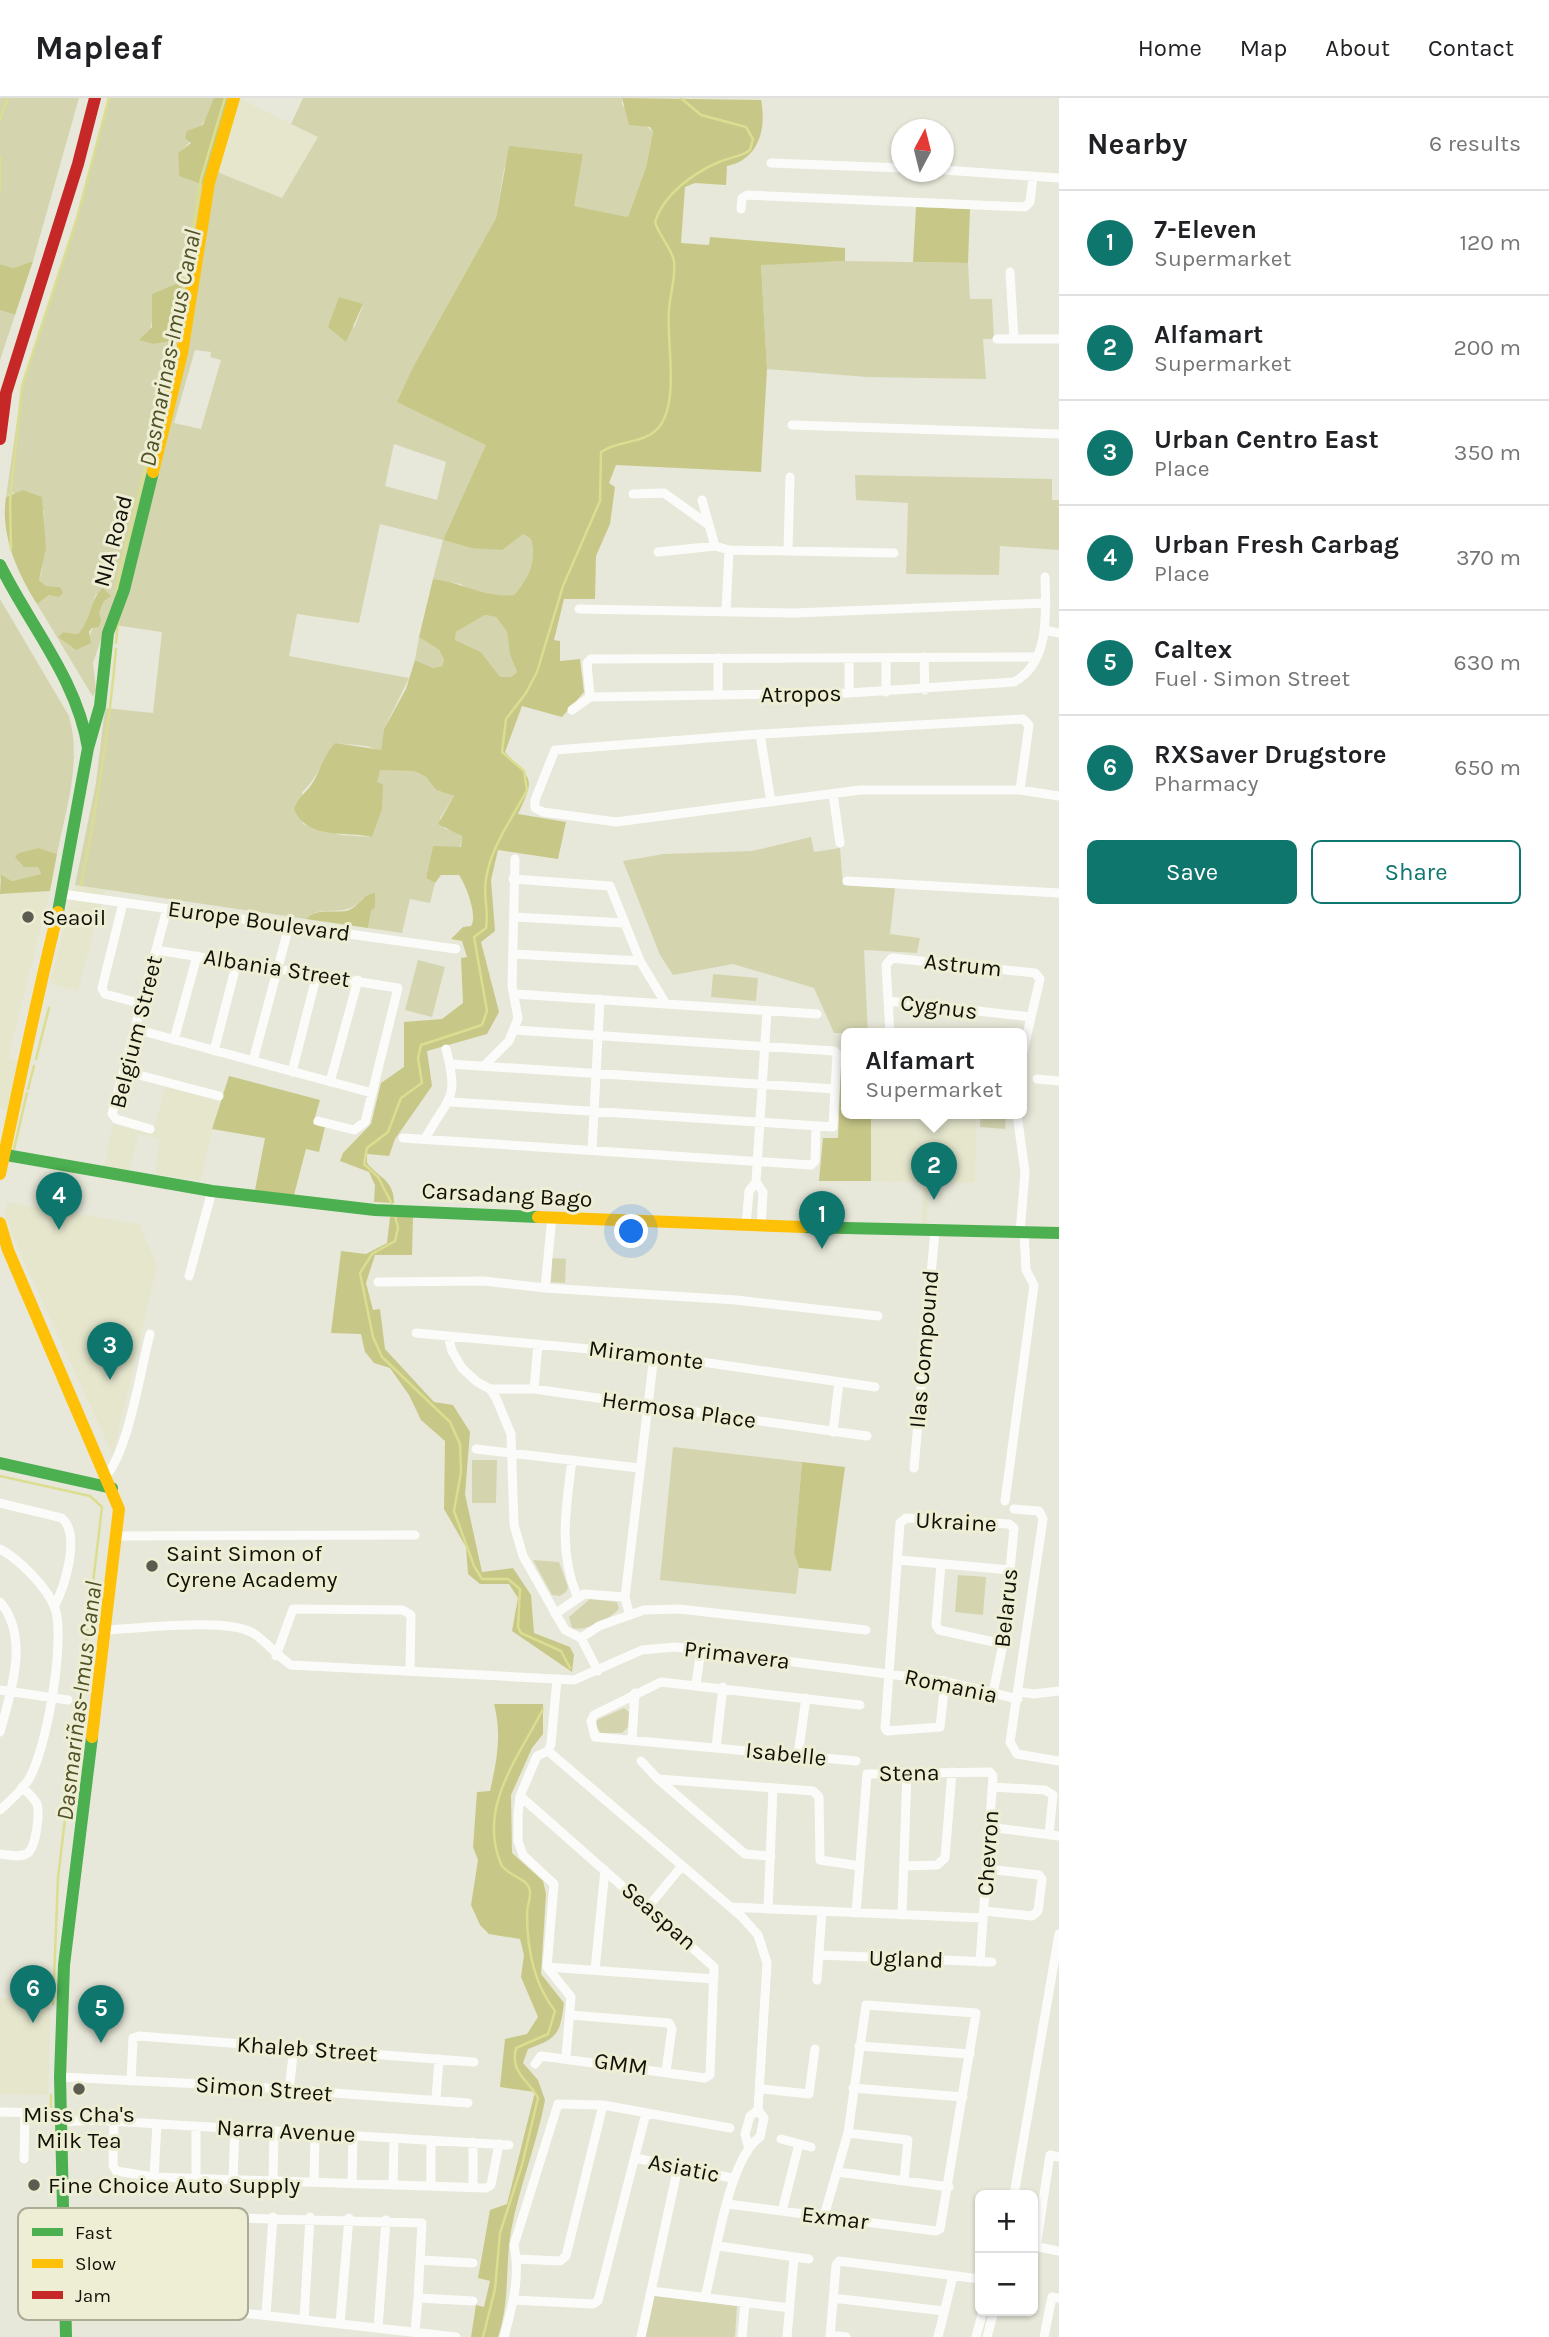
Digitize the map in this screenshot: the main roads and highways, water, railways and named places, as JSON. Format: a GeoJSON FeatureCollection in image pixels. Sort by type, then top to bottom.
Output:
{"type":"FeatureCollection","features":[{"type":"Feature","properties":{"kind":"main road"},"geometry":{"type":"LineString","coordinates":[[0,439],[6,393],[78,164],[95,98]]}},
{"type":"Feature","properties":{"kind":"main road","name":"NIA Road"},"geometry":{"type":"LineString","coordinates":[[0,1174],[1,1154],[62,894],[88,748],[100,706],[110,626],[124,590],[182,353],[209,184],[233,98]]}},
{"type":"Feature","properties":{"kind":"main road"},"geometry":{"type":"LineString","coordinates":[[0,565],[76,701],[86,726],[88,748]]}},
{"type":"Feature","properties":{"kind":"main road","name":"Carsadang Bago"},"geometry":{"type":"LineString","coordinates":[[1,1154],[212,1191],[375,1210],[746,1226],[1059,1233]]}},
{"type":"Feature","properties":{"kind":"main road"},"geometry":{"type":"LineString","coordinates":[[0,1223],[4,1248],[119,1509],[64,1965],[60,2077],[64,2208]]}},
{"type":"Feature","properties":{"kind":"main road"},"geometry":{"type":"LineString","coordinates":[[0,1463],[112,1488]]}},
{"type":"Feature","properties":{"kind":"waterway"},"geometry":{"type":"LineString","coordinates":[[0,120],[8,98]]}},
{"type":"Feature","properties":{"kind":"waterway"},"geometry":{"type":"LineString","coordinates":[[11,549],[10,501],[22,386],[77,218],[109,98]]}},
{"type":"Feature","properties":{"kind":"waterway","name":"Dasmarinas-Imus Canal"},"geometry":{"type":"LineString","coordinates":[[116,596],[119,574],[172,361],[201,179],[225,98]]}},
{"type":"Feature","properties":{"kind":"waterway"},"geometry":{"type":"LineString","coordinates":[[392,1204],[378,1177],[364,1164],[367,1148],[388,1132],[401,1098],[422,1083],[418,1058],[421,1045],[482,1025],[487,1011],[474,937],[486,928],[485,885],[492,855],[527,790],[524,771],[502,752],[506,719],[526,693],[537,672],[563,586],[600,501],[601,452],[653,433],[665,416],[669,402],[669,323],[674,261],[655,222],[665,203],[680,186],[709,167],[747,152],[753,139],[746,127],[701,115],[681,98]]}},
{"type":"Feature","properties":{"kind":"waterway"},"geometry":{"type":"LineString","coordinates":[[0,157],[0,190]]}},
{"type":"Feature","properties":{"kind":"waterway","name":"Dasmarinas-Imus Canal"},"geometry":{"type":"LineString","coordinates":[[116,643],[118,621]]}},
{"type":"Feature","properties":{"kind":"waterway","name":"Dasmarinas-Imus Canal"},"geometry":{"type":"LineString","coordinates":[[81,885],[102,768],[116,649]]}},
{"type":"Feature","properties":{"kind":"waterway","name":"Dasmarinas-Imus Canal"},"geometry":{"type":"LineString","coordinates":[[36,1059],[49,1008]]}},
{"type":"Feature","properties":{"kind":"waterway","name":"Dasmarinas-Imus Canal"},"geometry":{"type":"LineString","coordinates":[[28,1089],[34,1066]]}},
{"type":"Feature","properties":{"kind":"waterway","name":"Dasmarinas-Imus Canal"},"geometry":{"type":"LineString","coordinates":[[14,1149],[27,1093]]}},
{"type":"Feature","properties":{"kind":"waterway"},"geometry":{"type":"LineString","coordinates":[[395,1216],[398,1228],[395,1241],[372,1254],[360,1273],[373,1337],[382,1357],[450,1422],[460,1444],[461,1472],[454,1511],[474,1566],[482,1579],[508,1579],[520,1589],[518,1627],[521,1633],[561,1651],[570,1668]]}},
{"type":"Feature","properties":{"kind":"waterway","name":"Dasmariñas-Imus Canal"},"geometry":{"type":"LineString","coordinates":[[0,1476],[90,1496],[102,1507],[58,1878],[53,2004]]}},
{"type":"Feature","properties":{"kind":"waterway"},"geometry":{"type":"LineString","coordinates":[[483,2337],[495,2289],[500,2233],[522,2165],[538,2098],[517,2070],[516,2048],[548,2034],[555,2011],[542,1989],[530,1953],[527,1914],[529,1888],[501,1864],[495,1843],[494,1822],[504,1783],[543,1709]]}},
{"type":"Feature","properties":{"kind":"waterway","name":"Dasmariñas-Imus Canal"},"geometry":{"type":"LineString","coordinates":[[51,2095],[51,2109]]}},
{"type":"Feature","properties":{"kind":"place","name":"Seaoil"},"geometry":{"type":"Point","coordinates":[28,917]}},
{"type":"Feature","properties":{"kind":"place","name":"Alfamart"},"geometry":{"type":"Point","coordinates":[934,1200]}},
{"type":"Feature","properties":{"kind":"place","name":"Urban Fresh Carbag"},"geometry":{"type":"Point","coordinates":[59,1230]}},
{"type":"Feature","properties":{"kind":"place","name":"7-Eleven"},"geometry":{"type":"Point","coordinates":[822,1249]}},
{"type":"Feature","properties":{"kind":"place","name":"Urban Centro East"},"geometry":{"type":"Point","coordinates":[110,1380]}},
{"type":"Feature","properties":{"kind":"place","name":"Saint Simon of Cyrene Academy"},"geometry":{"type":"Point","coordinates":[152,1566]}},
{"type":"Feature","properties":{"kind":"place","name":"RXSaver Drugstore"},"geometry":{"type":"Point","coordinates":[33,2023]}},
{"type":"Feature","properties":{"kind":"place","name":"Caltex"},"geometry":{"type":"Point","coordinates":[101,2043]}},
{"type":"Feature","properties":{"kind":"place","name":"Miss Cha's Milk Tea"},"geometry":{"type":"Point","coordinates":[79,2089]}},
{"type":"Feature","properties":{"kind":"place","name":"Fine Choice Auto Supply"},"geometry":{"type":"Point","coordinates":[34,2185]}}]}
